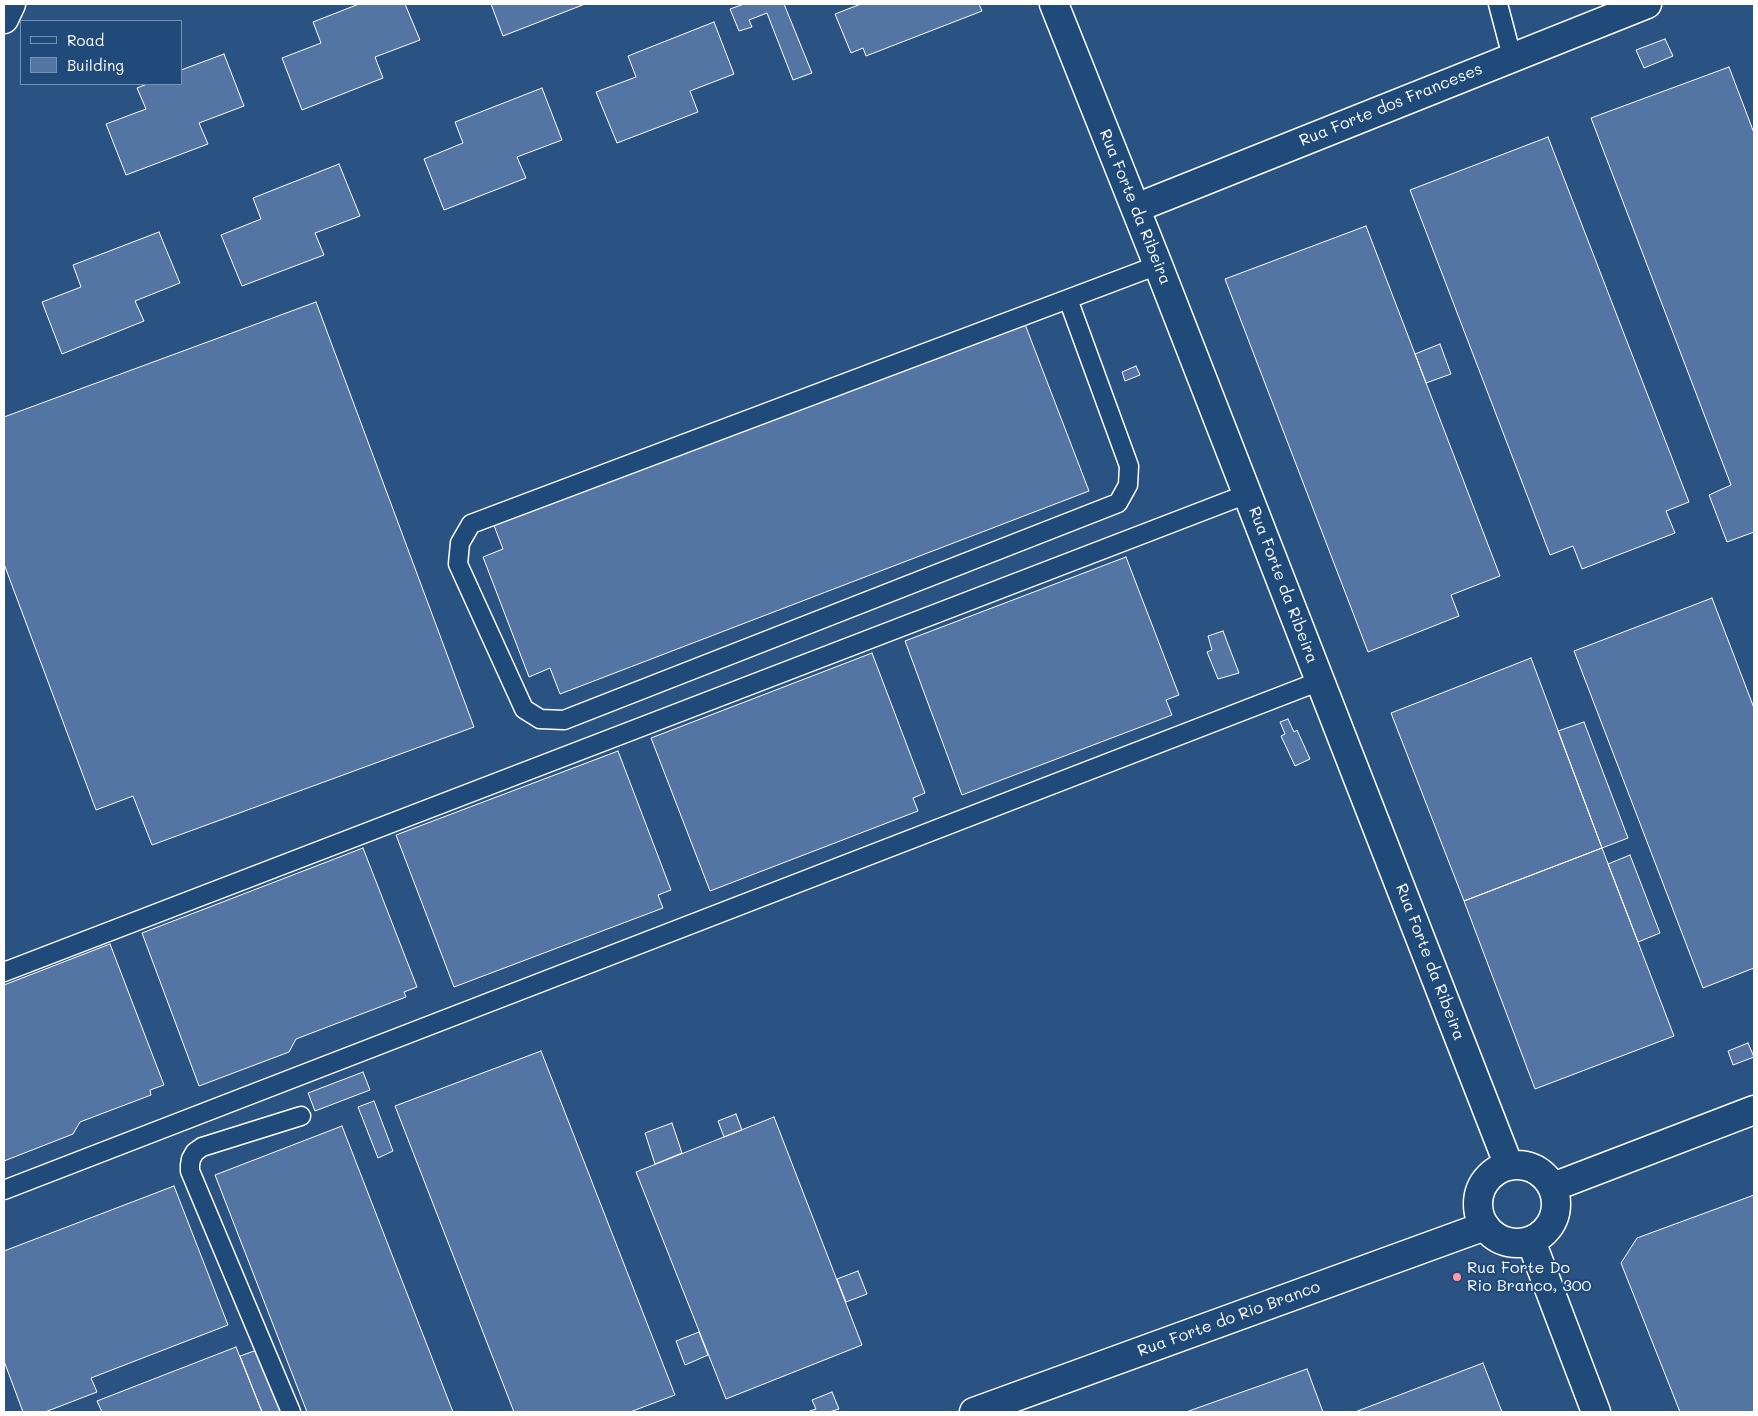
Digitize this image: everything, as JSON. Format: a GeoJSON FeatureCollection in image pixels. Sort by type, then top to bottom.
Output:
{"type":"FeatureCollection","features":[{"type":"Feature","properties":{"kind":"street"},"geometry":{"type":"LineString","coordinates":[[4,20],[11,4]]}},
{"type":"Feature","properties":{"kind":"street","name":"Rua Forte da Ribeira"},"geometry":{"type":"LineString","coordinates":[[1054,4],[1248,494],[1509,1166]]}},
{"type":"Feature","properties":{"kind":"street","name":"Rua Forte dos Franceses"},"geometry":{"type":"LineString","coordinates":[[1136,208],[1647,4]]}},
{"type":"Feature","properties":{"kind":"street"},"geometry":{"type":"LineString","coordinates":[[1553,1188],[1754,1110]]}},
{"type":"Feature","properties":{"kind":"street"},"geometry":{"type":"LineString","coordinates":[[1509,1166],[1522,1166],[1534,1169],[1545,1177],[1553,1188],[1557,1200],[1556,1213],[1551,1225],[1542,1235],[1518,1244],[1505,1241],[1494,1235],[1485,1226],[1480,1215],[1478,1202],[1481,1190],[1488,1179],[1498,1171],[1509,1166]]}},
{"type":"Feature","properties":{"kind":"street","name":"Rua Forte do Rio Branco"},"geometry":{"type":"LineString","coordinates":[[974,1412],[1485,1226]]}},
{"type":"Feature","properties":{"kind":"street"},"geometry":{"type":"LineString","coordinates":[[1530,1241],[1596,1412]]}},
{"type":"Feature","properties":{"kind":"lane"},"geometry":{"type":"LineString","coordinates":[[1498,4],[1512,57]]}},
{"type":"Feature","properties":{"kind":"lane"},"geometry":{"type":"LineString","coordinates":[[1068,299],[1129,466],[1128,485],[1118,503],[564,720],[540,719],[524,710],[458,564],[460,543],[470,524],[1158,265]]}},
{"type":"Feature","properties":{"kind":"lane"},"geometry":{"type":"LineString","coordinates":[[4,972],[1248,494]]}},
{"type":"Feature","properties":{"kind":"lane"},"geometry":{"type":"LineString","coordinates":[[4,1190],[1320,681]]}},
{"type":"Feature","properties":{"kind":"lane"},"geometry":{"type":"LineString","coordinates":[[291,1412],[190,1171],[190,1165],[195,1152],[202,1147],[301,1116]]}},
{"type":"Feature","properties":{"kind":"building"},"geometry":{"type":"Polygon","coordinates":[[[359,4],[405,4],[420,40],[375,57],[383,78],[302,110],[282,58],[321,43],[313,22],[359,4]]]}},
{"type":"Feature","properties":{"kind":"building"},"geometry":{"type":"Polygon","coordinates":[[[491,4],[585,4],[503,36],[491,4]]]}},
{"type":"Feature","properties":{"kind":"building"},"geometry":{"type":"Polygon","coordinates":[[[744,4],[784,4],[812,73],[793,80],[767,13],[749,20],[752,27],[739,31],[730,9],[744,4]]]}},
{"type":"Feature","properties":{"kind":"building"},"geometry":{"type":"Polygon","coordinates":[[[861,4],[979,4],[982,11],[866,56],[863,48],[851,53],[835,14],[861,4]]]}},
{"type":"Feature","properties":{"kind":"building"},"geometry":{"type":"Polygon","coordinates":[[[714,22],[734,74],[690,91],[698,112],[617,143],[596,92],[636,77],[628,56],[714,22]]]}},
{"type":"Feature","properties":{"kind":"building"},"geometry":{"type":"Polygon","coordinates":[[[1665,39],[1673,56],[1644,68],[1636,50],[1665,39]]]}},
{"type":"Feature","properties":{"kind":"building"},"geometry":{"type":"Polygon","coordinates":[[[224,54],[244,106],[199,123],[208,144],[126,175],[106,124],[146,109],[137,88],[144,85],[182,85],[182,70],[224,54]]]}},
{"type":"Feature","properties":{"kind":"building"},"geometry":{"type":"Polygon","coordinates":[[[1729,67],[1754,133],[1754,532],[1727,542],[1709,495],[1731,485],[1591,118],[1729,67]]]}},
{"type":"Feature","properties":{"kind":"building"},"geometry":{"type":"Polygon","coordinates":[[[542,88],[562,140],[517,157],[526,178],[444,210],[424,159],[463,143],[455,122],[542,88]]]}},
{"type":"Feature","properties":{"kind":"building"},"geometry":{"type":"Polygon","coordinates":[[[1548,137],[1689,502],[1666,511],[1675,533],[1582,569],[1573,546],[1550,555],[1410,190],[1548,137]]]}},
{"type":"Feature","properties":{"kind":"building"},"geometry":{"type":"Polygon","coordinates":[[[339,164],[360,216],[315,233],[324,255],[242,286],[221,235],[261,219],[253,198],[339,164]]]}},
{"type":"Feature","properties":{"kind":"building"},"geometry":{"type":"Polygon","coordinates":[[[1366,226],[1500,576],[1451,595],[1459,616],[1368,652],[1225,279],[1366,226]]]}},
{"type":"Feature","properties":{"kind":"building"},"geometry":{"type":"Polygon","coordinates":[[[159,232],[180,283],[135,301],[144,321],[62,354],[42,302],[81,287],[73,265],[159,232]]]}},
{"type":"Feature","properties":{"kind":"building"},"geometry":{"type":"Polygon","coordinates":[[[316,302],[474,727],[152,845],[133,796],[96,810],[4,564],[4,417],[316,302]]]}},
{"type":"Feature","properties":{"kind":"building"},"geometry":{"type":"Polygon","coordinates":[[[1023,319],[1089,491],[560,694],[550,668],[529,677],[483,557],[503,549],[493,523],[1023,319]]]}},
{"type":"Feature","properties":{"kind":"building"},"geometry":{"type":"Polygon","coordinates":[[[1440,344],[1451,374],[1426,383],[1415,354],[1440,344]]]}},
{"type":"Feature","properties":{"kind":"building"},"geometry":{"type":"Polygon","coordinates":[[[1136,366],[1140,375],[1125,381],[1122,372],[1136,366]]]}},
{"type":"Feature","properties":{"kind":"building"},"geometry":{"type":"Polygon","coordinates":[[[1126,557],[1179,695],[1166,700],[1172,715],[962,795],[905,641],[1126,557]]]}},
{"type":"Feature","properties":{"kind":"building"},"geometry":{"type":"Polygon","coordinates":[[[1712,598],[1754,708],[1754,968],[1703,988],[1574,651],[1712,598]]]}},
{"type":"Feature","properties":{"kind":"building"},"geometry":{"type":"Polygon","coordinates":[[[1223,631],[1239,673],[1218,679],[1207,652],[1212,650],[1208,636],[1223,631]]]}},
{"type":"Feature","properties":{"kind":"building"},"geometry":{"type":"Polygon","coordinates":[[[872,653],[925,793],[913,798],[918,811],[710,891],[651,738],[872,653]]]}},
{"type":"Feature","properties":{"kind":"building"},"geometry":{"type":"Polygon","coordinates":[[[1531,658],[1602,848],[1464,901],[1391,713],[1531,658]]]}},
{"type":"Feature","properties":{"kind":"building"},"geometry":{"type":"Polygon","coordinates":[[[1288,719],[1294,732],[1297,730],[1310,759],[1295,766],[1281,736],[1285,734],[1280,722],[1288,719]]]}},
{"type":"Feature","properties":{"kind":"building"},"geometry":{"type":"Polygon","coordinates":[[[1584,722],[1628,838],[1602,848],[1558,731],[1584,722]]]}},
{"type":"Feature","properties":{"kind":"building"},"geometry":{"type":"Polygon","coordinates":[[[618,751],[671,890],[658,895],[663,908],[454,987],[396,835],[618,751]]]}},
{"type":"Feature","properties":{"kind":"building"},"geometry":{"type":"Polygon","coordinates":[[[363,848],[417,987],[404,992],[406,997],[296,1039],[289,1052],[199,1086],[142,933],[363,848]]]}},
{"type":"Feature","properties":{"kind":"building"},"geometry":{"type":"Polygon","coordinates":[[[1602,848],[1674,1036],[1535,1089],[1464,901],[1602,848]]]}},
{"type":"Feature","properties":{"kind":"building"},"geometry":{"type":"Polygon","coordinates":[[[1630,855],[1660,933],[1638,942],[1608,864],[1630,855]]]}},
{"type":"Feature","properties":{"kind":"building"},"geometry":{"type":"Polygon","coordinates":[[[110,944],[164,1085],[150,1090],[151,1095],[80,1122],[73,1134],[4,1161],[4,985],[110,944]]]}},
{"type":"Feature","properties":{"kind":"building"},"geometry":{"type":"Polygon","coordinates":[[[1748,1043],[1754,1057],[1733,1065],[1728,1051],[1748,1043]]]}},
{"type":"Feature","properties":{"kind":"building"},"geometry":{"type":"Polygon","coordinates":[[[541,1051],[675,1395],[630,1412],[514,1412],[395,1106],[541,1051]]]}},
{"type":"Feature","properties":{"kind":"building"},"geometry":{"type":"Polygon","coordinates":[[[363,1072],[370,1090],[315,1111],[308,1093],[363,1072]]]}},
{"type":"Feature","properties":{"kind":"building"},"geometry":{"type":"Polygon","coordinates":[[[374,1101],[393,1151],[378,1158],[358,1107],[374,1101]]]}},
{"type":"Feature","properties":{"kind":"building"},"geometry":{"type":"Polygon","coordinates":[[[736,1114],[742,1130],[724,1137],[718,1121],[736,1114]]]}},
{"type":"Feature","properties":{"kind":"building"},"geometry":{"type":"Polygon","coordinates":[[[774,1117],[862,1345],[726,1399],[636,1172],[774,1117]]]}},
{"type":"Feature","properties":{"kind":"building"},"geometry":{"type":"Polygon","coordinates":[[[672,1123],[682,1153],[655,1164],[645,1133],[672,1123]]]}},
{"type":"Feature","properties":{"kind":"building"},"geometry":{"type":"Polygon","coordinates":[[[342,1126],[453,1412],[307,1412],[215,1175],[342,1126]]]}},
{"type":"Feature","properties":{"kind":"building"},"geometry":{"type":"Polygon","coordinates":[[[174,1186],[228,1325],[91,1378],[97,1392],[45,1412],[23,1412],[4,1361],[4,1251],[174,1186]]]}},
{"type":"Feature","properties":{"kind":"building"},"geometry":{"type":"Polygon","coordinates":[[[1754,1195],[1754,1412],[1680,1412],[1621,1263],[1637,1238],[1754,1195]]]}},
{"type":"Feature","properties":{"kind":"building"},"geometry":{"type":"Polygon","coordinates":[[[858,1271],[867,1294],[846,1302],[837,1279],[858,1271]]]}},
{"type":"Feature","properties":{"kind":"building"},"geometry":{"type":"Polygon","coordinates":[[[699,1332],[708,1355],[685,1365],[676,1341],[699,1332]]]}},
{"type":"Feature","properties":{"kind":"building"},"geometry":{"type":"Polygon","coordinates":[[[236,1347],[262,1412],[102,1412],[97,1401],[236,1347]]]}},
{"type":"Feature","properties":{"kind":"building"},"geometry":{"type":"Polygon","coordinates":[[[257,1350],[281,1412],[262,1412],[240,1356],[257,1350]]]}},
{"type":"Feature","properties":{"kind":"building"},"geometry":{"type":"Polygon","coordinates":[[[1483,1363],[1502,1412],[1355,1412],[1483,1363]]]}},
{"type":"Feature","properties":{"kind":"building"},"geometry":{"type":"Polygon","coordinates":[[[1307,1369],[1323,1412],[1186,1412],[1307,1369]]]}},
{"type":"Feature","properties":{"kind":"building"},"geometry":{"type":"Polygon","coordinates":[[[832,1392],[839,1409],[829,1412],[807,1412],[816,1409],[812,1400],[832,1392]]]}},
{"type":"Feature","properties":{"kind":"place","name":"Rua Forte Do Rio Branco, 300"},"geometry":{"type":"Point","coordinates":[1457,1277]}}]}
